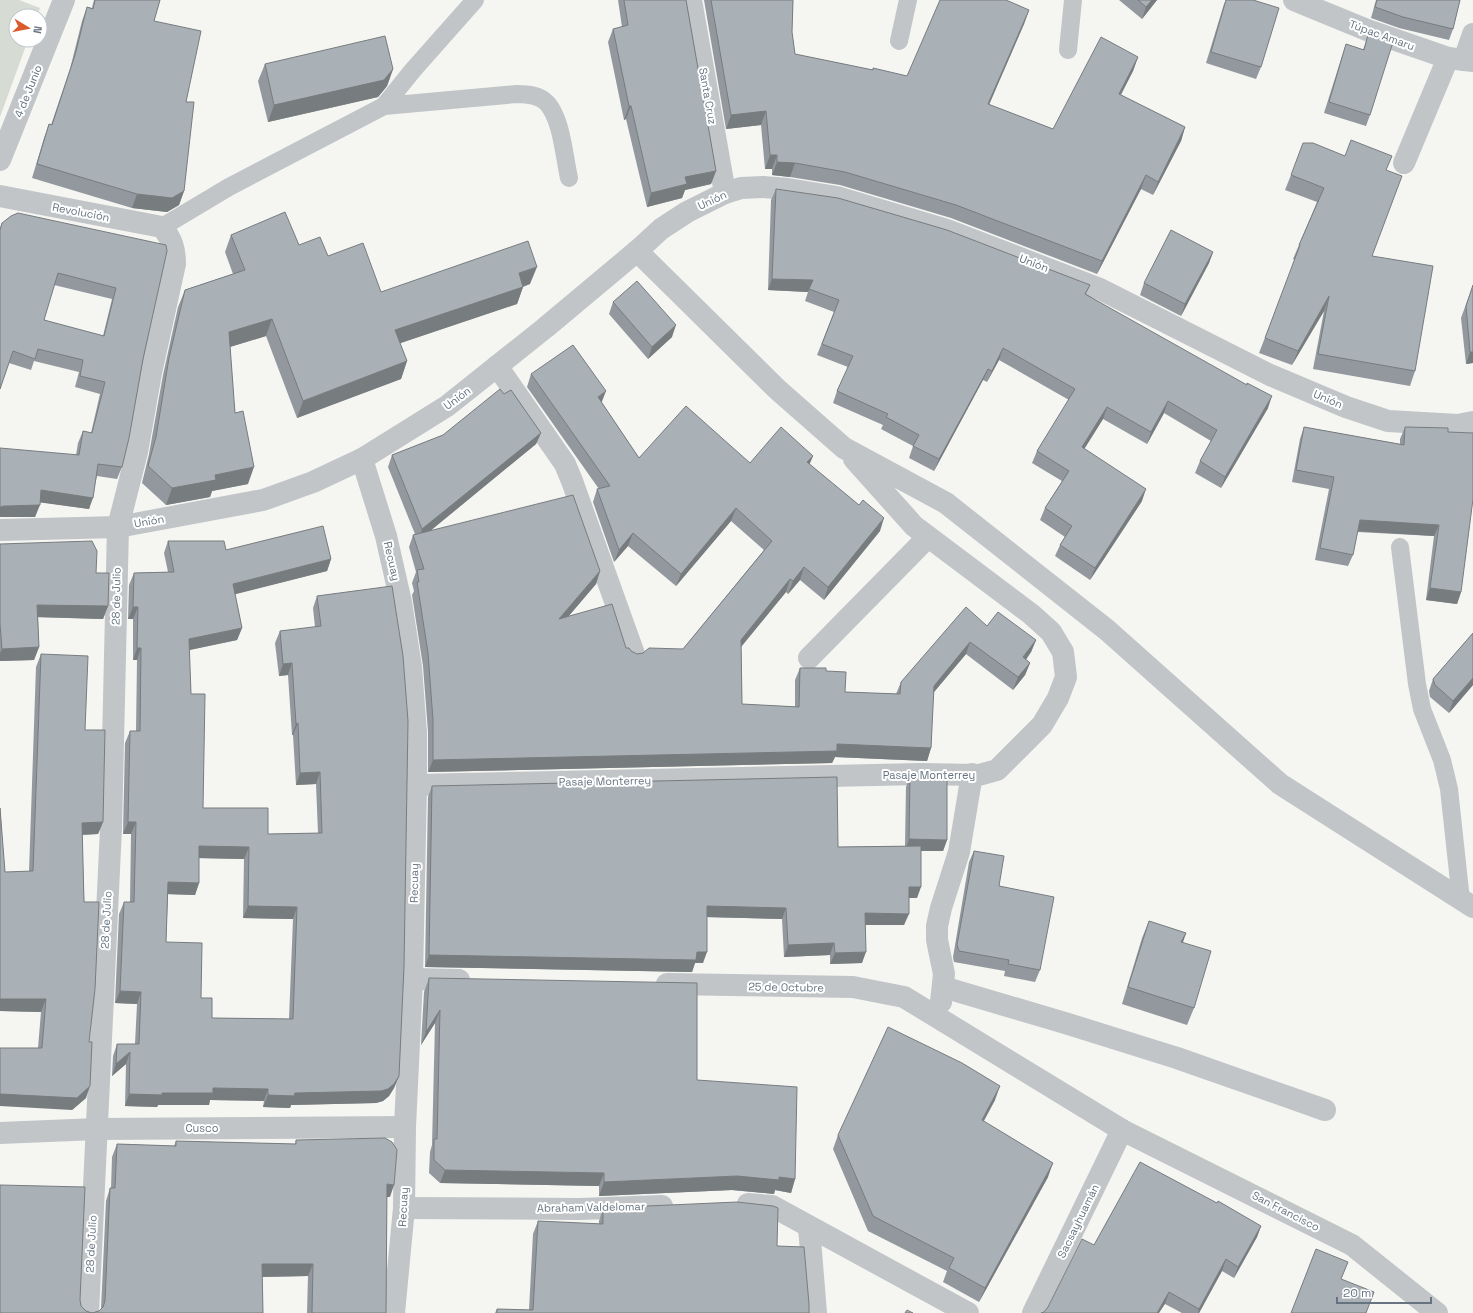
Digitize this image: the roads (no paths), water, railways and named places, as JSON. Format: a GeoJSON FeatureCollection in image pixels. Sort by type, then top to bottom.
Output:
{"type":"FeatureCollection","features":[{"type":"Feature","properties":{"kind":"street","name":"4 de Junio"},"geometry":{"type":"LineString","coordinates":[[0,160],[64,0]]}},
{"type":"Feature","properties":{"kind":"street","name":"Santa Cruz"},"geometry":{"type":"LineString","coordinates":[[691,0],[725,193]]}},
{"type":"Feature","properties":{"kind":"street","name":"Túpac Amaru"},"geometry":{"type":"LineString","coordinates":[[1294,0],[1367,30],[1462,60]]}},
{"type":"Feature","properties":{"kind":"street"},"geometry":{"type":"LineString","coordinates":[[1404,163],[1462,60],[1473,34]]}},
{"type":"Feature","properties":{"kind":"street","name":"Unión"},"geometry":{"type":"LineString","coordinates":[[0,530],[118,527],[263,500],[313,482],[362,458],[447,406],[637,251],[661,229],[687,212],[725,193],[741,188],[762,187],[788,189],[830,196],[947,230],[1100,289],[1270,375],[1346,407],[1388,421],[1458,425],[1473,422]]}},
{"type":"Feature","properties":{"kind":"street","name":"Revolución"},"geometry":{"type":"LineString","coordinates":[[0,196],[162,228]]}},
{"type":"Feature","properties":{"kind":"street","name":"28 de Julio"},"geometry":{"type":"LineString","coordinates":[[88,1313],[111,828],[118,527],[137,452],[151,373],[175,264],[175,253],[170,236],[162,228]]}},
{"type":"Feature","properties":{"kind":"street"},"geometry":{"type":"LineString","coordinates":[[637,251],[778,390],[844,448],[946,503],[1107,630],[1280,784],[1467,904]]}},
{"type":"Feature","properties":{"kind":"street"},"geometry":{"type":"LineString","coordinates":[[497,366],[565,464],[634,654]]}},
{"type":"Feature","properties":{"kind":"street","name":"Pasaje Monterrey"},"geometry":{"type":"LineString","coordinates":[[416,785],[903,774],[980,775],[997,770],[1042,725],[1058,698],[1066,677],[1063,652],[1051,632],[1031,614],[914,526],[844,448]]}},
{"type":"Feature","properties":{"kind":"street","name":"Recuay"},"geometry":{"type":"LineString","coordinates":[[362,458],[386,536],[401,602],[411,667],[414,701],[416,785],[412,979],[405,1127],[404,1208],[394,1313]]}},
{"type":"Feature","properties":{"kind":"street"},"geometry":{"type":"LineString","coordinates":[[809,658],[928,537]]}},
{"type":"Feature","properties":{"kind":"street"},"geometry":{"type":"LineString","coordinates":[[936,1016],[940,1003],[944,974],[937,940],[937,926],[941,908],[959,852],[972,774]]}},
{"type":"Feature","properties":{"kind":"street"},"geometry":{"type":"LineString","coordinates":[[412,979],[475,980]]}},
{"type":"Feature","properties":{"kind":"street","name":"25 de Octubre"},"geometry":{"type":"LineString","coordinates":[[649,984],[853,987],[904,997],[1122,1130]]}},
{"type":"Feature","properties":{"kind":"street"},"geometry":{"type":"LineString","coordinates":[[943,987],[1177,1058],[1325,1110]]}},
{"type":"Feature","properties":{"kind":"street","name":"Cusco"},"geometry":{"type":"LineString","coordinates":[[0,1133],[97,1129],[405,1127]]}},
{"type":"Feature","properties":{"kind":"street","name":"Sacsayhuamán"},"geometry":{"type":"LineString","coordinates":[[1033,1313],[1122,1130]]}},
{"type":"Feature","properties":{"kind":"street","name":"San Francisco"},"geometry":{"type":"LineString","coordinates":[[1122,1130],[1352,1245],[1437,1313]]}},
{"type":"Feature","properties":{"kind":"street"},"geometry":{"type":"LineString","coordinates":[[727,1203],[734,1202],[772,1206],[968,1313]]}},
{"type":"Feature","properties":{"kind":"street","name":"Abraham Valdelomar"},"geometry":{"type":"LineString","coordinates":[[404,1208],[580,1209],[682,1205]]}},
{"type":"Feature","properties":{"kind":"street"},"geometry":{"type":"LineString","coordinates":[[810,1227],[816,1313]]}},
{"type":"Feature","properties":{"kind":"lane"},"geometry":{"type":"LineString","coordinates":[[384,106],[413,70],[475,0]]}},
{"type":"Feature","properties":{"kind":"lane"},"geometry":{"type":"LineString","coordinates":[[899,41],[908,0]]}},
{"type":"Feature","properties":{"kind":"lane"},"geometry":{"type":"LineString","coordinates":[[1068,50],[1073,0]]}},
{"type":"Feature","properties":{"kind":"lane"},"geometry":{"type":"LineString","coordinates":[[162,228],[229,187],[384,106],[518,94],[528,94],[538,97],[546,102],[559,126],[569,178]]}},
{"type":"Feature","properties":{"kind":"lane"},"geometry":{"type":"LineString","coordinates":[[1400,547],[1422,709],[1442,760],[1449,789],[1467,904]]}}]}
